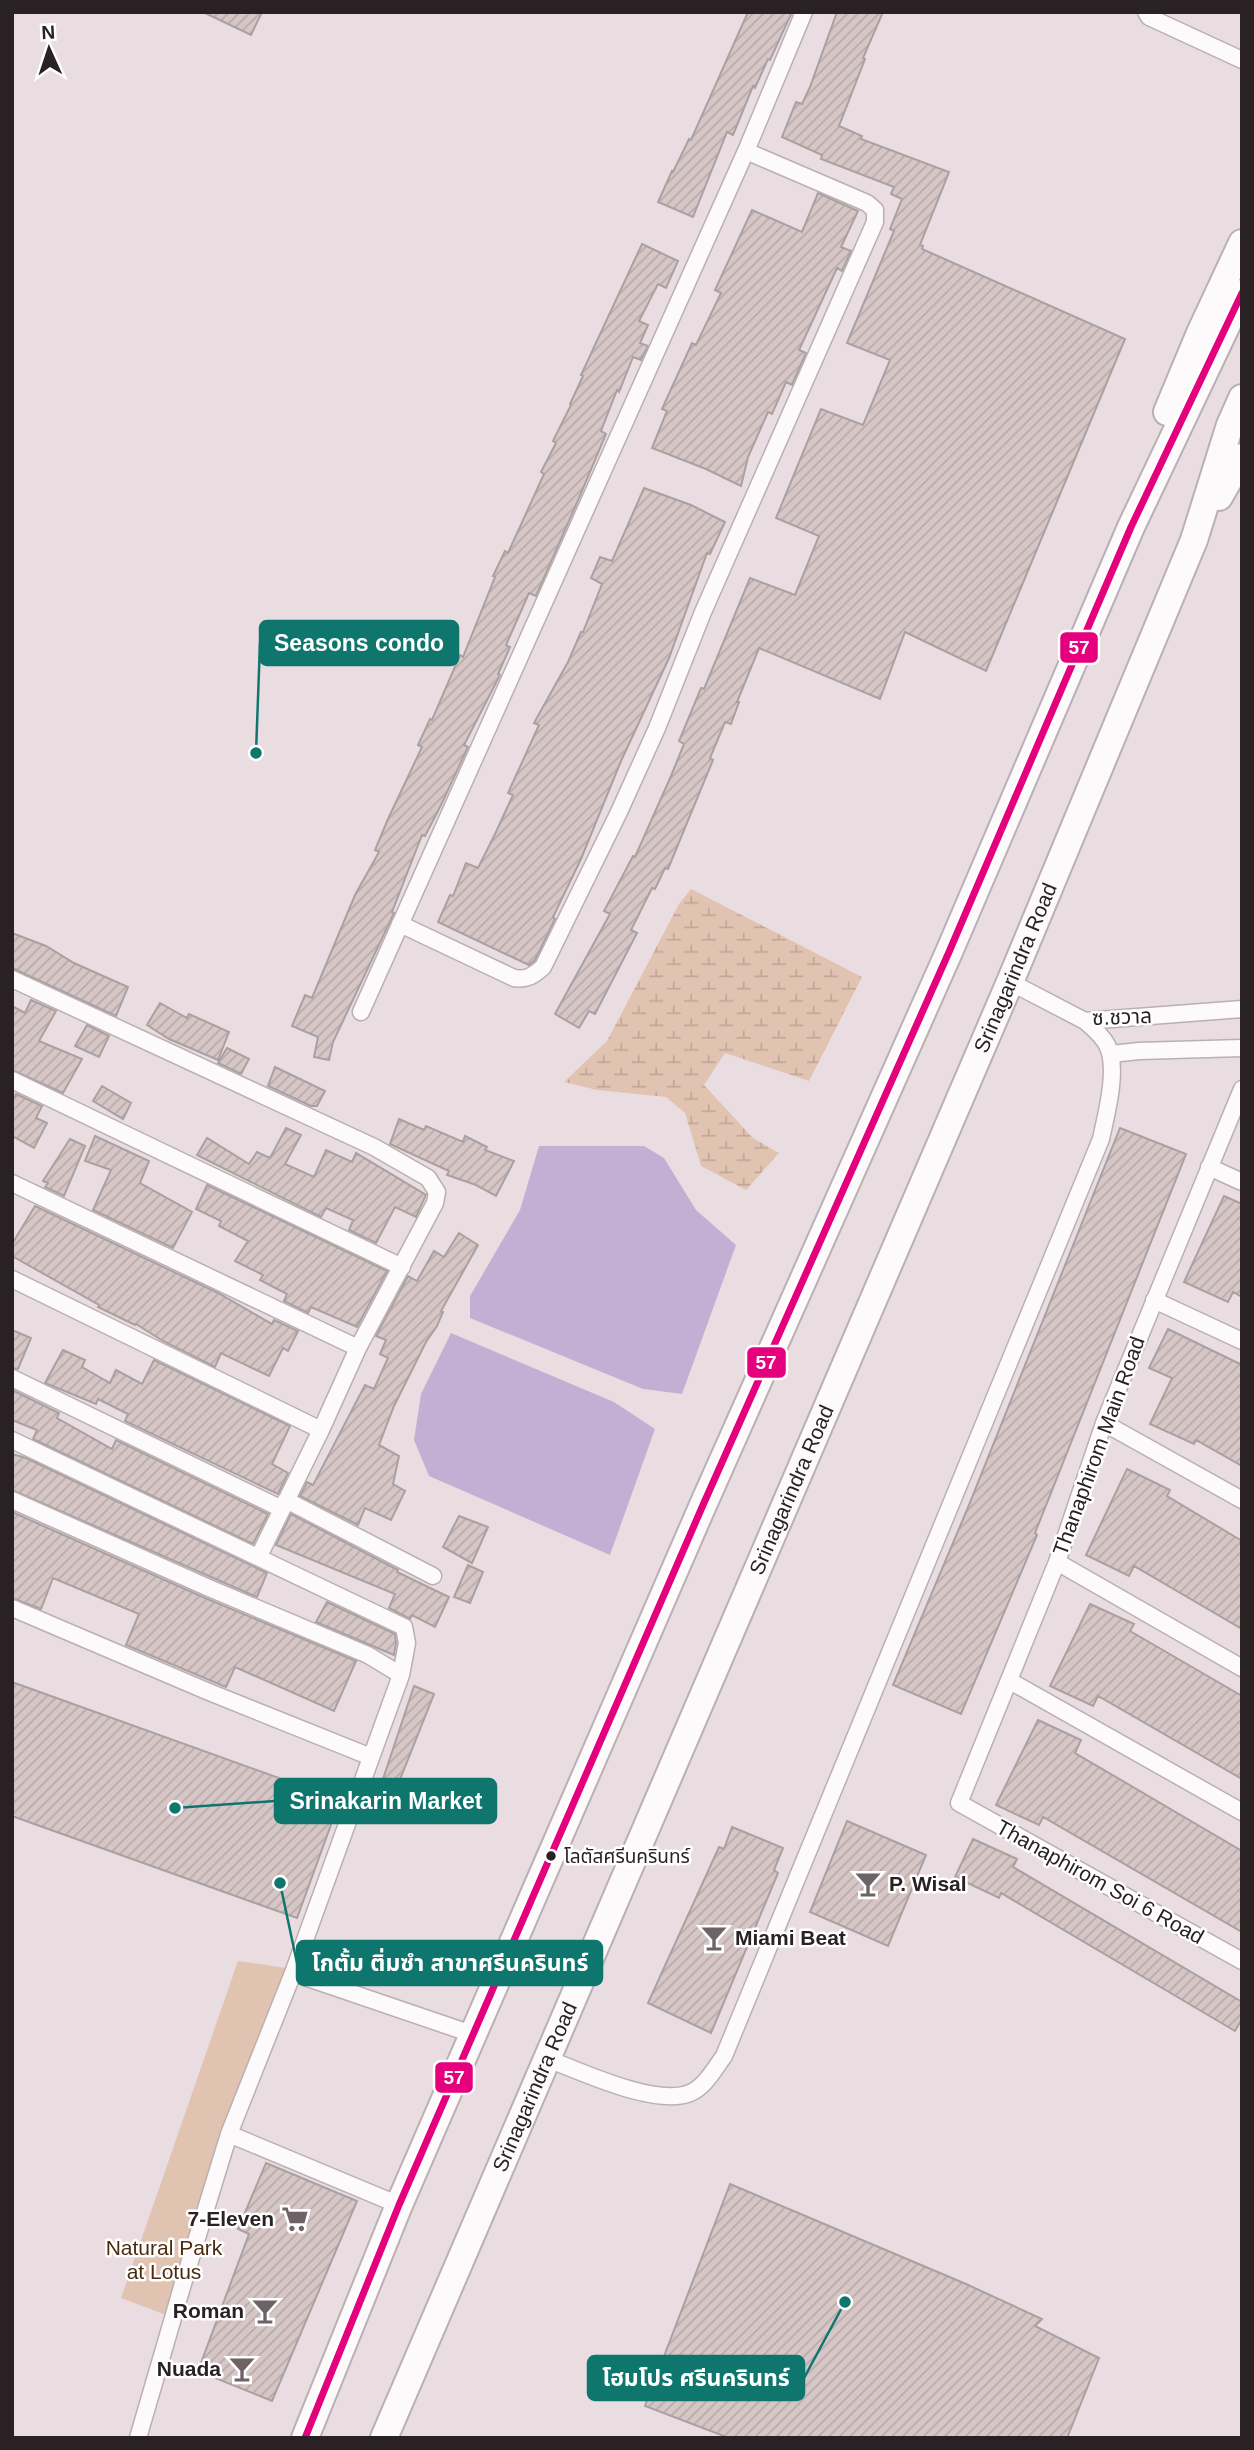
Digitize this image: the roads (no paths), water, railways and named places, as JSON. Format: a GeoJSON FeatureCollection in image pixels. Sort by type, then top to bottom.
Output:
{"type":"FeatureCollection","features":[{"type":"Feature","properties":{"kind":"main road"},"geometry":{"type":"LineString","coordinates":[[1131,527],[1165,417],[1200,332],[1242,243]]}},
{"type":"Feature","properties":{"kind":"main road"},"geometry":{"type":"LineString","coordinates":[[306,2438],[399,2205],[472,2034],[703,1505],[944,965],[1131,527],[1242,293]]}},
{"type":"Feature","properties":{"kind":"main road","name":"Srinagarindra Road"},"geometry":{"type":"LineString","coordinates":[[384,2438],[1010,982],[1194,540],[1230,425],[1242,398]]}},
{"type":"Feature","properties":{"kind":"main road","name":"Srinagarindra Road"},"geometry":{"type":"LineString","coordinates":[[1194,540],[1242,457]]}},
{"type":"Feature","properties":{"kind":"street"},"geometry":{"type":"LineString","coordinates":[[361,1012],[746,151],[804,12]]}},
{"type":"Feature","properties":{"kind":"street"},"geometry":{"type":"LineString","coordinates":[[1146,12],[1149,17],[1242,60]]}},
{"type":"Feature","properties":{"kind":"street"},"geometry":{"type":"LineString","coordinates":[[400,924],[514,978],[523,980],[532,977],[543,967],[646,752],[708,599],[875,222],[875,210],[867,203],[746,151]]}},
{"type":"Feature","properties":{"kind":"street"},"geometry":{"type":"LineString","coordinates":[[12,979],[374,1147],[429,1178],[437,1192],[435,1203],[358,1348],[259,1556]]}},
{"type":"Feature","properties":{"kind":"street","name":"ซ.ชวาล"},"geometry":{"type":"LineString","coordinates":[[1010,982],[1085,1021],[1242,1009]]}},
{"type":"Feature","properties":{"kind":"street"},"geometry":{"type":"LineString","coordinates":[[548,2059],[646,2094],[667,2097],[691,2092],[706,2080],[724,2056],[1101,1139],[1110,1094],[1111,1054],[1100,1034],[1085,1021]]}},
{"type":"Feature","properties":{"kind":"street"},"geometry":{"type":"LineString","coordinates":[[1111,1054],[1242,1048]]}},
{"type":"Feature","properties":{"kind":"street"},"geometry":{"type":"LineString","coordinates":[[12,1080],[402,1267]]}},
{"type":"Feature","properties":{"kind":"street","name":"Thanaphirom Main Road"},"geometry":{"type":"LineString","coordinates":[[958,1803],[1057,1562],[1104,1423],[1242,1090]]}},
{"type":"Feature","properties":{"kind":"street"},"geometry":{"type":"LineString","coordinates":[[1209,1167],[1242,1182]]}},
{"type":"Feature","properties":{"kind":"street"},"geometry":{"type":"LineString","coordinates":[[12,1183],[358,1348]]}},
{"type":"Feature","properties":{"kind":"street"},"geometry":{"type":"LineString","coordinates":[[12,1279],[321,1430]]}},
{"type":"Feature","properties":{"kind":"street"},"geometry":{"type":"LineString","coordinates":[[1154,1300],[1242,1341]]}},
{"type":"Feature","properties":{"kind":"street"},"geometry":{"type":"LineString","coordinates":[[12,1378],[433,1576]]}},
{"type":"Feature","properties":{"kind":"street"},"geometry":{"type":"LineString","coordinates":[[1104,1423],[1242,1500]]}},
{"type":"Feature","properties":{"kind":"street"},"geometry":{"type":"LineString","coordinates":[[12,1440],[404,1627],[407,1643],[401,1675],[293,1973],[229,2134],[181,2287],[138,2438]]}},
{"type":"Feature","properties":{"kind":"street"},"geometry":{"type":"LineString","coordinates":[[12,1500],[368,1656],[401,1675]]}},
{"type":"Feature","properties":{"kind":"street"},"geometry":{"type":"LineString","coordinates":[[1057,1562],[1242,1668]]}},
{"type":"Feature","properties":{"kind":"street"},"geometry":{"type":"LineString","coordinates":[[12,1608],[371,1757]]}},
{"type":"Feature","properties":{"kind":"street"},"geometry":{"type":"LineString","coordinates":[[1010,1681],[1242,1812]]}},
{"type":"Feature","properties":{"kind":"street","name":"Thanaphirom Soi 6 Road"},"geometry":{"type":"LineString","coordinates":[[958,1803],[1242,1961]]}},
{"type":"Feature","properties":{"kind":"street"},"geometry":{"type":"LineString","coordinates":[[293,1973],[472,2034]]}},
{"type":"Feature","properties":{"kind":"street"},"geometry":{"type":"LineString","coordinates":[[229,2134],[399,2205]]}},
{"type":"Feature","properties":{"kind":"place","name":"Seasons condo"},"geometry":{"type":"Point","coordinates":[256,753]}},
{"type":"Feature","properties":{"kind":"place","name":"Srinakarin Market"},"geometry":{"type":"Point","coordinates":[175,1808]}},
{"type":"Feature","properties":{"kind":"place","name":"โลตัสศรีนครินทร์"},"geometry":{"type":"Point","coordinates":[551,1856]}},
{"type":"Feature","properties":{"kind":"place","name":"โกตั้ม ติ่มซำ สาขาศรีนครินทร์"},"geometry":{"type":"Point","coordinates":[280,1883]}},
{"type":"Feature","properties":{"kind":"place","name":"P. Wisal"},"geometry":{"type":"Point","coordinates":[868,1884]}},
{"type":"Feature","properties":{"kind":"place","name":"Miami Beat"},"geometry":{"type":"Point","coordinates":[714,1938]}},
{"type":"Feature","properties":{"kind":"place","name":"7-Eleven"},"geometry":{"type":"Point","coordinates":[295,2219]}},
{"type":"Feature","properties":{"kind":"place","name":"โฮมโปร ศรีนครินทร์"},"geometry":{"type":"Point","coordinates":[845,2302]}},
{"type":"Feature","properties":{"kind":"place","name":"Roman"},"geometry":{"type":"Point","coordinates":[265,2311]}},
{"type":"Feature","properties":{"kind":"place","name":"Nuada"},"geometry":{"type":"Point","coordinates":[242,2369]}},
{"type":"Feature","properties":{"kind":"park label","name":"Natural Park at Lotus"},"geometry":{"type":"Point","coordinates":[164,2260]}}]}
